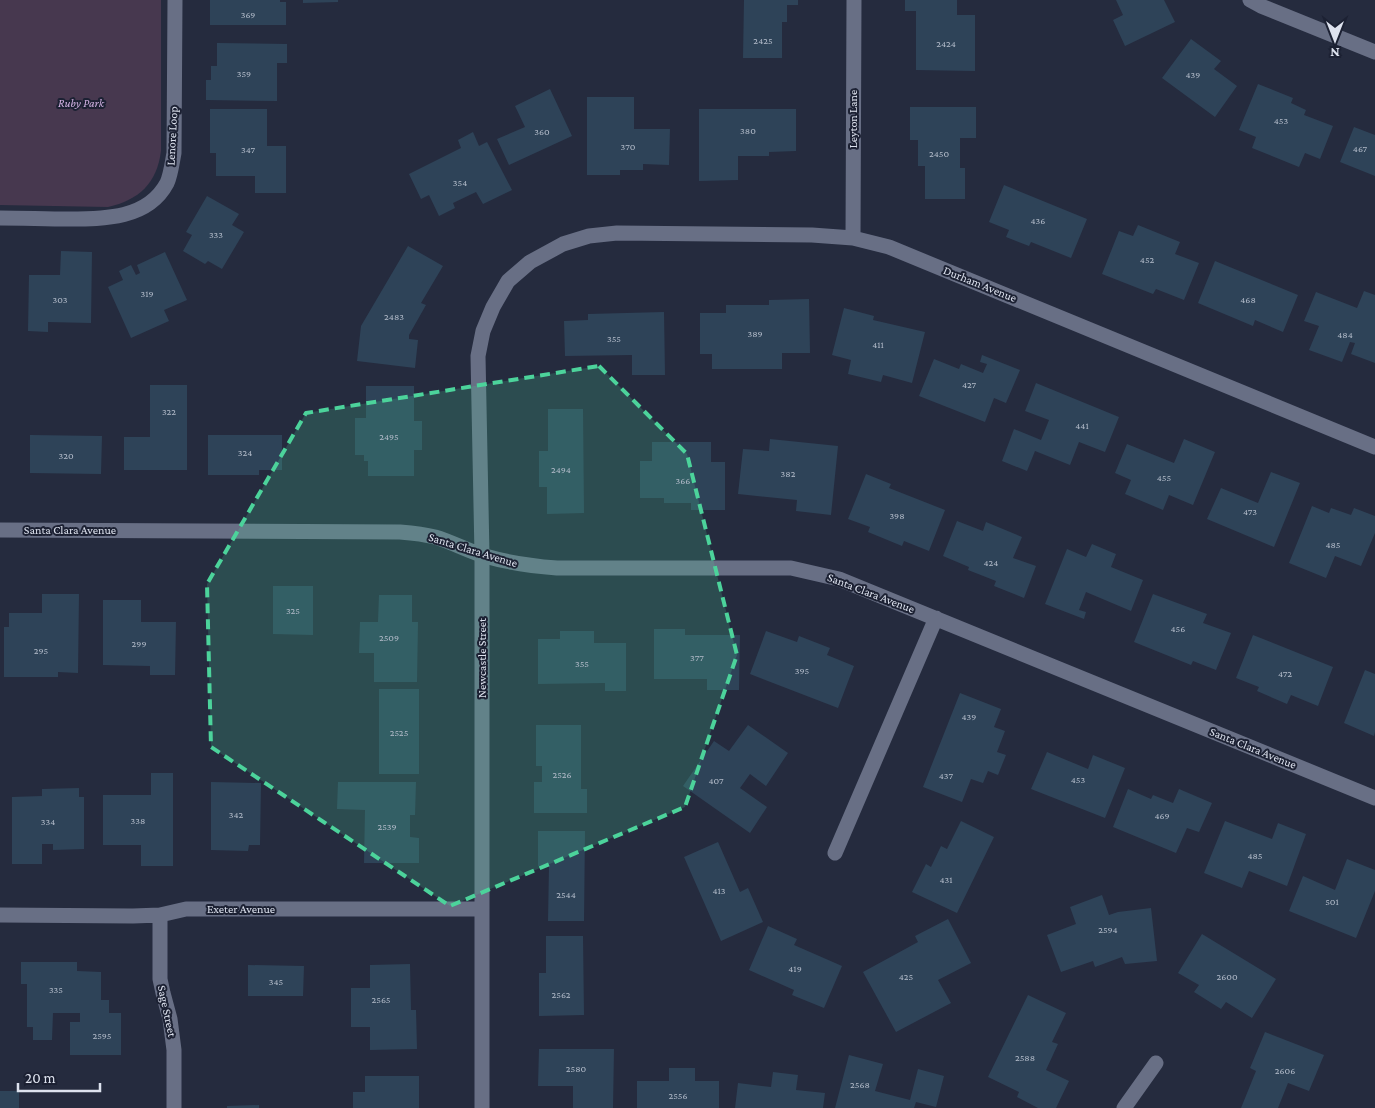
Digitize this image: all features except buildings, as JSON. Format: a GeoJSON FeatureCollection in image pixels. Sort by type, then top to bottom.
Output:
{"type":"FeatureCollection","features":[{"type":"Feature","properties":{"kind":"street","name":"Lenore Loop"},"geometry":{"type":"LineString","coordinates":[[0,218],[113,218],[130,214],[146,206],[158,196],[167,182],[172,168],[174,153],[175,0]]}},
{"type":"Feature","properties":{"kind":"street","name":"Leyton Lane"},"geometry":{"type":"LineString","coordinates":[[853,238],[854,0]]}},
{"type":"Feature","properties":{"kind":"street"},"geometry":{"type":"LineString","coordinates":[[1250,0],[1375,52]]}},
{"type":"Feature","properties":{"kind":"street","name":"Durham Avenue"},"geometry":{"type":"LineString","coordinates":[[563,244],[589,236],[617,233],[802,235],[853,238],[889,247],[1375,447]]}},
{"type":"Feature","properties":{"kind":"street","name":"Newcastle Street"},"geometry":{"type":"LineString","coordinates":[[482,1108],[482,555],[478,356],[483,331],[493,307],[508,281],[530,262],[563,244]]}},
{"type":"Feature","properties":{"kind":"street","name":"Santa Clara Avenue"},"geometry":{"type":"LineString","coordinates":[[0,530],[400,532],[435,537],[482,555],[514,564],[557,568],[791,568],[839,579],[1375,798]]}},
{"type":"Feature","properties":{"kind":"street"},"geometry":{"type":"LineString","coordinates":[[835,853],[936,618]]}},
{"type":"Feature","properties":{"kind":"street","name":"Exeter Avenue"},"geometry":{"type":"LineString","coordinates":[[0,915],[160,915],[186,909],[482,909]]}},
{"type":"Feature","properties":{"kind":"street","name":"Sage Street"},"geometry":{"type":"LineString","coordinates":[[160,915],[160,980],[173,1033],[174,1108]]}},
{"type":"Feature","properties":{"kind":"street"},"geometry":{"type":"LineString","coordinates":[[1124,1108],[1156,1063]]}},
{"type":"Feature","properties":{"kind":"highlighted area"},"geometry":{"type":"Polygon","coordinates":[[[599,366],[687,454],[737,655],[685,807],[450,906],[211,747],[207,584],[306,413],[599,366]]]}},
{"type":"Feature","properties":{"kind":"green space","name":"Ruby Park"},"geometry":{"type":"Polygon","coordinates":[[[0,0],[161,0],[161,151],[159,162],[151,181],[137,195],[129,200],[108,207],[0,205],[0,0]]]}}]}
